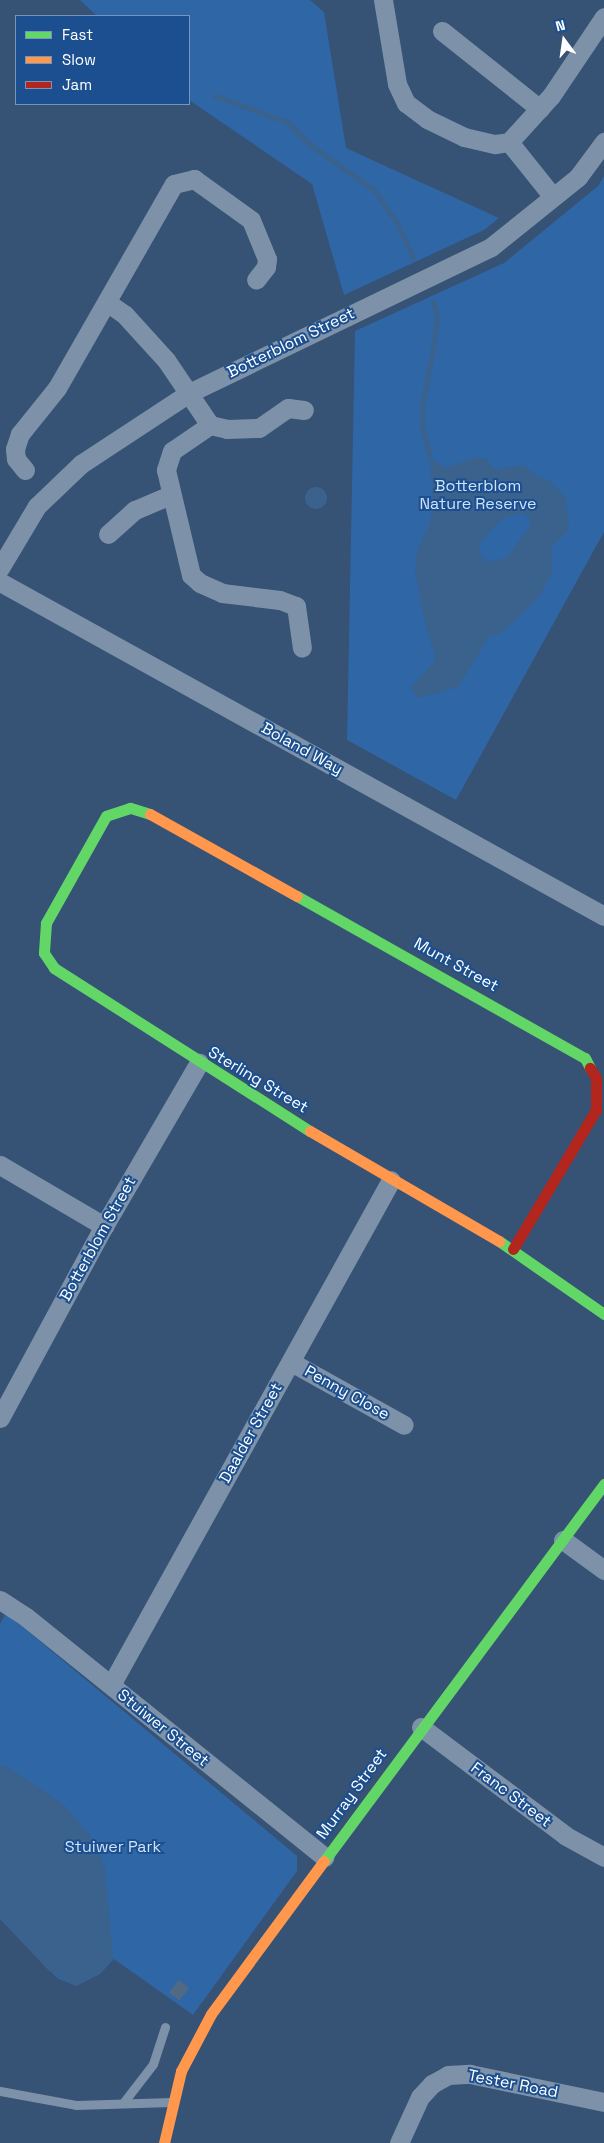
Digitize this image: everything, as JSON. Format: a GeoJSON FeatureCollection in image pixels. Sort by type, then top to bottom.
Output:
{"type":"FeatureCollection","features":[{"type":"Feature","properties":{"kind":"street"},"geometry":{"type":"LineString","coordinates":[[382,0],[397,84],[406,103],[427,119],[473,140],[495,144],[509,142],[540,109],[604,17]]}},
{"type":"Feature","properties":{"kind":"street"},"geometry":{"type":"LineString","coordinates":[[442,31],[540,109]]}},
{"type":"Feature","properties":{"kind":"street"},"geometry":{"type":"LineString","coordinates":[[509,142],[553,197]]}},
{"type":"Feature","properties":{"kind":"street","name":"Botterblom Street"},"geometry":{"type":"LineString","coordinates":[[0,568],[37,506],[81,464],[189,393],[491,248],[578,177],[604,142]]}},
{"type":"Feature","properties":{"kind":"street"},"geometry":{"type":"LineString","coordinates":[[25,470],[16,459],[20,434],[57,388],[108,303],[168,192],[186,179],[200,183],[243,213],[258,229],[268,259],[266,267],[256,280]]}},
{"type":"Feature","properties":{"kind":"street"},"geometry":{"type":"LineString","coordinates":[[108,303],[133,322],[166,360],[210,425],[228,429],[259,428],[288,408],[304,410]]}},
{"type":"Feature","properties":{"kind":"street"},"geometry":{"type":"LineString","coordinates":[[210,425],[172,452],[166,470],[191,575],[200,584],[222,593],[280,600],[296,606],[302,648]]}},
{"type":"Feature","properties":{"kind":"street"},"geometry":{"type":"LineString","coordinates":[[108,534],[136,510],[171,495]]}},
{"type":"Feature","properties":{"kind":"street","name":"Boland Way"},"geometry":{"type":"LineString","coordinates":[[0,582],[604,916]]}},
{"type":"Feature","properties":{"kind":"street","name":"Munt Street"},"geometry":{"type":"LineString","coordinates":[[117,810],[130,808],[148,813],[585,1058],[596,1078],[596,1110],[513,1249]]}},
{"type":"Feature","properties":{"kind":"street","name":"Sterling Street"},"geometry":{"type":"LineString","coordinates":[[117,810],[106,816],[98,826],[46,923],[44,954],[54,968],[199,1063],[391,1180],[513,1249],[604,1314]]}},
{"type":"Feature","properties":{"kind":"street","name":"Botterblom Street"},"geometry":{"type":"LineString","coordinates":[[0,1418],[7,1385],[104,1226],[199,1063]]}},
{"type":"Feature","properties":{"kind":"street"},"geometry":{"type":"LineString","coordinates":[[0,1165],[104,1226]]}},
{"type":"Feature","properties":{"kind":"street","name":"Daalder Street"},"geometry":{"type":"LineString","coordinates":[[111,1685],[391,1180]]}},
{"type":"Feature","properties":{"kind":"street","name":"Penny Close"},"geometry":{"type":"LineString","coordinates":[[290,1362],[404,1425]]}},
{"type":"Feature","properties":{"kind":"street","name":"Murray Street"},"geometry":{"type":"LineString","coordinates":[[164,2143],[171,2102],[181,2071],[200,2031],[421,1727],[564,1540],[604,1484]]}},
{"type":"Feature","properties":{"kind":"street"},"geometry":{"type":"LineString","coordinates":[[564,1540],[604,1570]]}},
{"type":"Feature","properties":{"kind":"street","name":"Stuiwer Street"},"geometry":{"type":"LineString","coordinates":[[0,1600],[111,1685],[325,1857]]}},
{"type":"Feature","properties":{"kind":"street","name":"Franc Street"},"geometry":{"type":"LineString","coordinates":[[421,1727],[566,1836],[604,1856]]}},
{"type":"Feature","properties":{"kind":"street","name":"Tester Road"},"geometry":{"type":"LineString","coordinates":[[399,2143],[420,2097],[432,2084],[448,2075],[470,2074],[604,2102]]}},
{"type":"Feature","properties":{"kind":"lane"},"geometry":{"type":"LineString","coordinates":[[123,2103],[153,2064],[165,2027]]}},
{"type":"Feature","properties":{"kind":"lane"},"geometry":{"type":"LineString","coordinates":[[0,2091],[52,2102],[171,2102]]}},
{"type":"Feature","properties":{"kind":"green space"},"geometry":{"type":"Polygon","coordinates":[[[80,0],[310,0],[324,12],[346,148],[499,218],[484,230],[344,295],[312,184],[190,101],[190,15],[96,15],[80,0]]]}},
{"type":"Feature","properties":{"kind":"green space","name":"Botterblom Nature Reserve"},"geometry":{"type":"Polygon","coordinates":[[[604,176],[604,532],[456,800],[347,740],[355,331],[504,263],[598,186],[604,176]]]}},
{"type":"Feature","properties":{"kind":"green space","name":"Stuiwer Park"},"geometry":{"type":"Polygon","coordinates":[[[6,1613],[297,1856],[297,1871],[193,2015],[114,1959],[100,1974],[76,1986],[57,1978],[0,1919],[0,1624],[6,1613]]]}},
{"type":"Feature","properties":{"kind":"shaded area"},"geometry":{"type":"Polygon","coordinates":[[[476,457],[488,460],[492,468],[498,469],[523,465],[538,477],[547,479],[566,498],[569,530],[551,548],[552,573],[538,598],[504,631],[489,637],[458,687],[418,698],[410,688],[436,660],[424,620],[415,569],[418,548],[430,523],[433,503],[430,458],[447,468],[476,457]],[[523,513],[505,517],[486,535],[479,545],[481,557],[489,562],[506,558],[529,528],[530,519],[523,513]]]}},
{"type":"Feature","properties":{"kind":"shaded area"},"geometry":{"type":"Polygon","coordinates":[[[316,487],[324,490],[327,498],[324,506],[316,509],[308,506],[305,498],[308,490],[316,487]]]}},
{"type":"Feature","properties":{"kind":"shaded area"},"geometry":{"type":"Polygon","coordinates":[[[0,1766],[6,1766],[62,1803],[92,1838],[105,1868],[113,1959],[100,1974],[76,1986],[49,1971],[0,1919],[0,1766]]]}},
{"type":"Feature","properties":{"kind":"building"},"geometry":{"type":"Polygon","coordinates":[[[179,1980],[189,1988],[179,2001],[169,1992],[179,1980]]]}},
{"type":"Feature","properties":{"kind":"waterway"},"geometry":{"type":"LineString","coordinates":[[215,96],[287,122],[309,144],[374,190],[397,223],[413,257]]}},
{"type":"Feature","properties":{"kind":"waterway"},"geometry":{"type":"LineString","coordinates":[[430,458],[422,426],[422,407],[437,314],[433,302]]}},
{"type":"Feature","properties":{"kind":"traffic: fast"},"geometry":{"type":"LineString","coordinates":[[150,814],[130,808],[106,816],[46,923],[44,953],[54,968],[310,1131]]}},
{"type":"Feature","properties":{"kind":"traffic: fast"},"geometry":{"type":"LineString","coordinates":[[297,896],[585,1058],[590,1068]]}},
{"type":"Feature","properties":{"kind":"traffic: fast"},"geometry":{"type":"LineString","coordinates":[[499,1241],[604,1314]]}},
{"type":"Feature","properties":{"kind":"traffic: fast"},"geometry":{"type":"LineString","coordinates":[[324,1861],[604,1484]]}},
{"type":"Feature","properties":{"kind":"traffic: slow"},"geometry":{"type":"LineString","coordinates":[[150,814],[297,896]]}},
{"type":"Feature","properties":{"kind":"traffic: slow"},"geometry":{"type":"LineString","coordinates":[[310,1131],[499,1241]]}},
{"type":"Feature","properties":{"kind":"traffic: slow"},"geometry":{"type":"LineString","coordinates":[[164,2143],[181,2071],[211,2014],[324,1861]]}},
{"type":"Feature","properties":{"kind":"traffic: jam"},"geometry":{"type":"LineString","coordinates":[[513,1249],[596,1110],[596,1078],[590,1068]]}}]}
